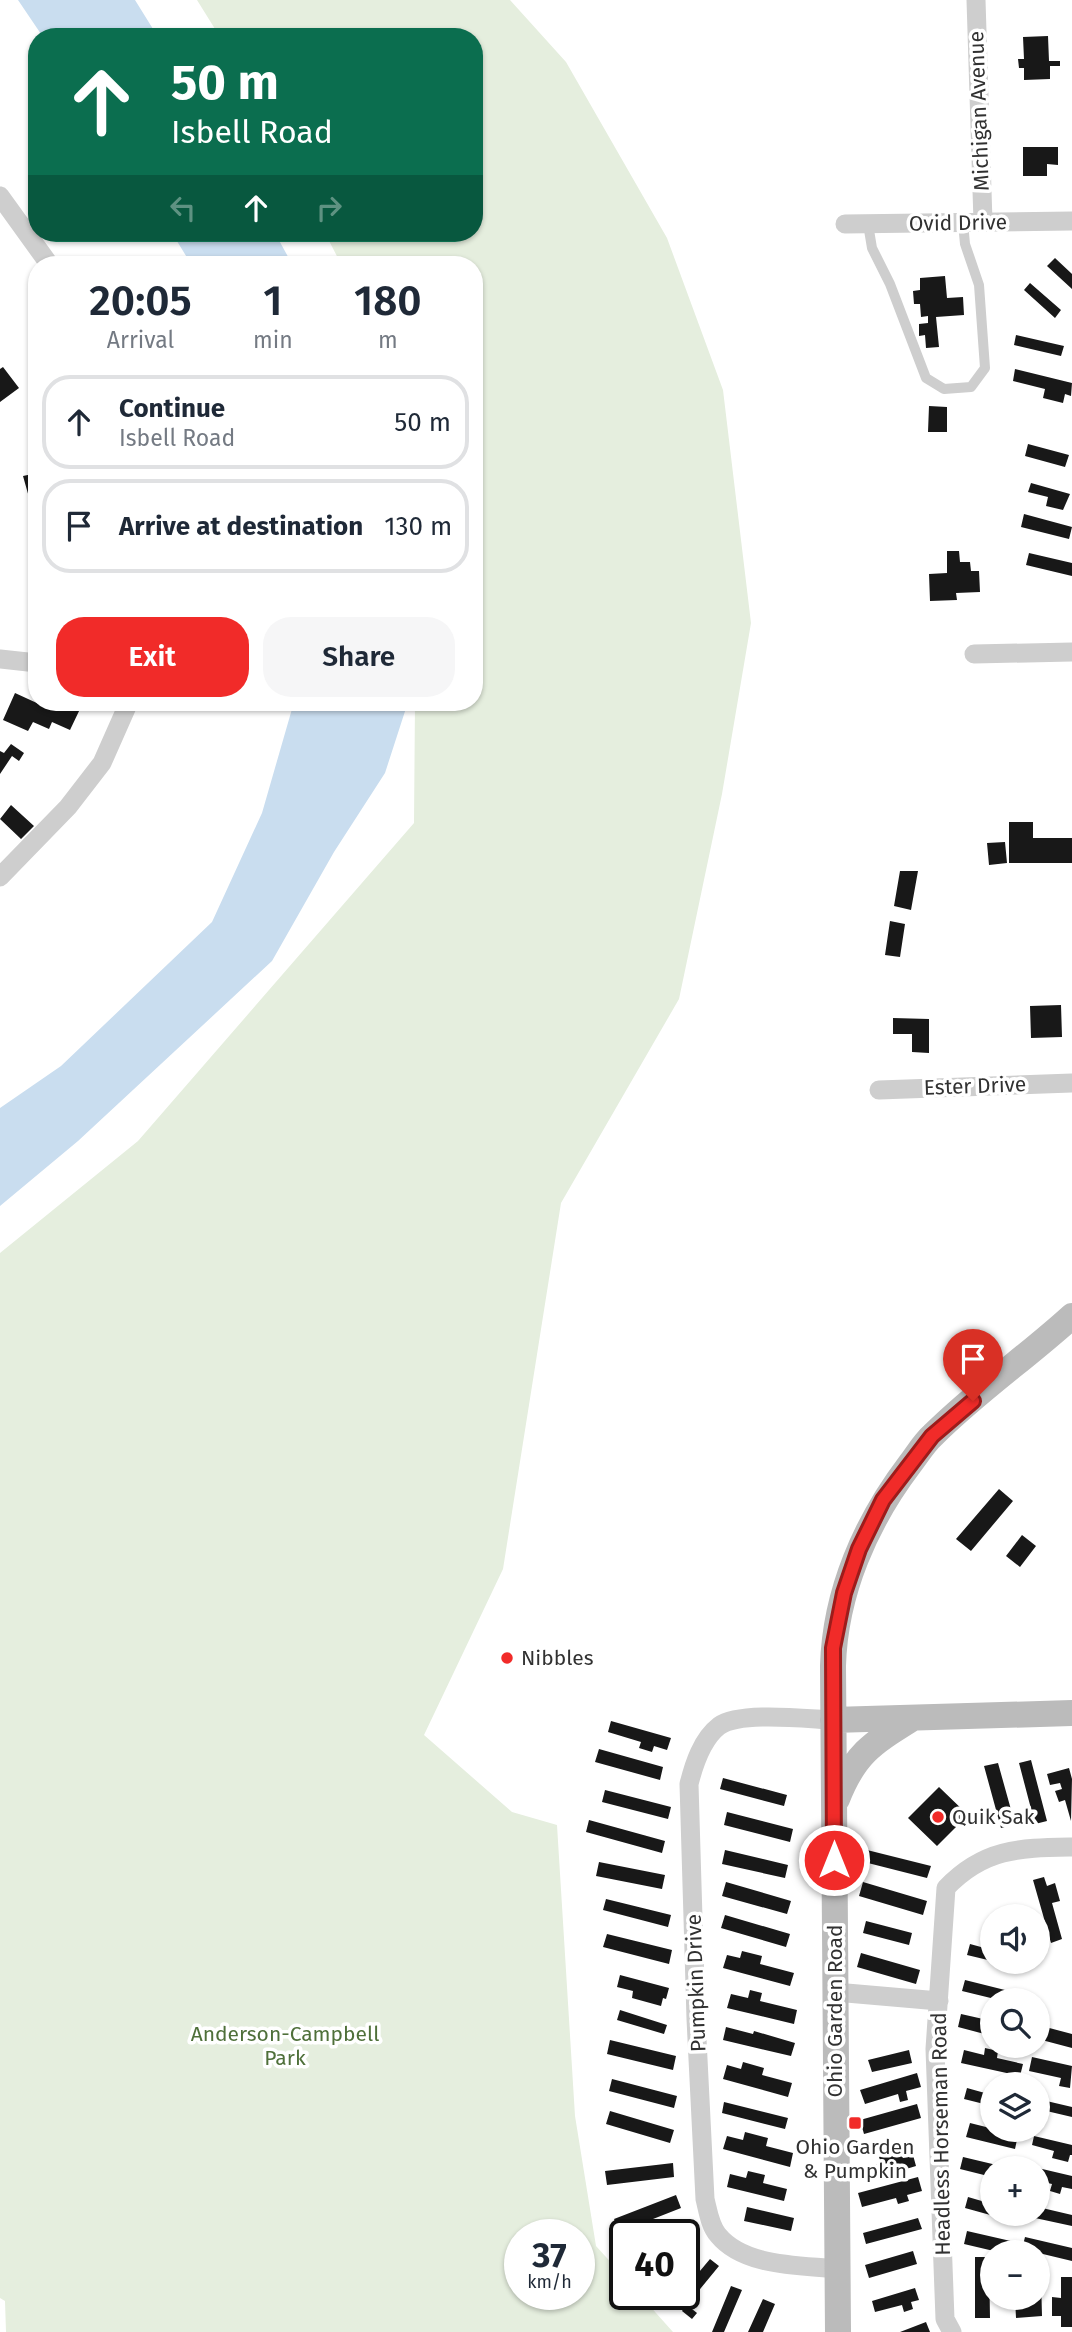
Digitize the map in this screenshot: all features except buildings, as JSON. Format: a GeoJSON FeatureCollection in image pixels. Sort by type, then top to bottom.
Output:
{"type":"FeatureCollection","features":[{"type":"Feature","properties":{"kind":"street","name":"Michigan Avenue"},"geometry":{"type":"LineString","coordinates":[[973,222],[976,0]]}},
{"type":"Feature","properties":{"kind":"street"},"geometry":{"type":"LineString","coordinates":[[0,196],[28,235]]}},
{"type":"Feature","properties":{"kind":"street","name":"Ovid Drive"},"geometry":{"type":"LineString","coordinates":[[845,224],[1072,221]]}},
{"type":"Feature","properties":{"kind":"street"},"geometry":{"type":"LineString","coordinates":[[974,654],[1072,652]]}},
{"type":"Feature","properties":{"kind":"street"},"geometry":{"type":"LineString","coordinates":[[0,659],[28,662]]}},
{"type":"Feature","properties":{"kind":"street"},"geometry":{"type":"LineString","coordinates":[[0,877],[68,807],[102,763],[125,711]]}},
{"type":"Feature","properties":{"kind":"street","name":"Ester Drive"},"geometry":{"type":"LineString","coordinates":[[879,1090],[1072,1083]]}},
{"type":"Feature","properties":{"kind":"street","name":"Ohio Garden Road"},"geometry":{"type":"LineString","coordinates":[[838,2332],[833,1648],[844,1593],[859,1549],[883,1500],[932,1436],[1072,1316]]}},
{"type":"Feature","properties":{"kind":"street"},"geometry":{"type":"LineString","coordinates":[[833,1720],[1072,1713]]}},
{"type":"Feature","properties":{"kind":"street","name":"Pumpkin Drive"},"geometry":{"type":"LineString","coordinates":[[833,1720],[762,1717],[721,1725],[707,1740],[689,1784],[705,2199],[711,2220],[718,2235],[734,2248],[762,2260],[837,2269]]}},
{"type":"Feature","properties":{"kind":"street"},"geometry":{"type":"LineString","coordinates":[[834,1807],[845,1777],[867,1747],[913,1718]]}},
{"type":"Feature","properties":{"kind":"street","name":"Headless Horseman Road"},"geometry":{"type":"LineString","coordinates":[[948,2325],[935,2049],[946,1888],[962,1871],[983,1858],[1032,1848],[1072,1847]]}},
{"type":"Feature","properties":{"kind":"street"},"geometry":{"type":"LineString","coordinates":[[835,1993],[939,2001]]}},
{"type":"Feature","properties":{"kind":"lane"},"geometry":{"type":"LineString","coordinates":[[868,224],[872,248],[890,284],[926,378],[944,389],[971,387],[985,368],[979,285],[965,244],[973,222]]}},
{"type":"Feature","properties":{"kind":"green space","name":"Anderson-Campbell Park"},"geometry":{"type":"Polygon","coordinates":[[[197,0],[510,0],[566,62],[667,238],[723,390],[751,623],[722,794],[679,999],[561,1203],[503,1569],[424,1735],[512,1812],[557,1825],[575,2116],[592,2219],[504,2219],[504,2310],[595,2310],[595,2240],[596,2246],[609,2260],[609,2310],[653,2310],[673,2332],[6,2332],[5,2301],[0,2298],[0,1253],[138,1141],[414,823],[415,711],[483,711],[483,256],[337,256],[330,242],[483,242],[483,28],[214,28],[197,0]]]}},
{"type":"Feature","properties":{"kind":"water"},"geometry":{"type":"Polygon","coordinates":[[[18,0],[135,0],[152,28],[37,28],[18,0]]]}},
{"type":"Feature","properties":{"kind":"water"},"geometry":{"type":"Polygon","coordinates":[[[178,242],[280,242],[288,256],[186,256],[178,242]]]}},
{"type":"Feature","properties":{"kind":"water"},"geometry":{"type":"Polygon","coordinates":[[[291,711],[405,711],[385,773],[334,852],[272,961],[78,1141],[0,1206],[0,1108],[61,1066],[212,922],[262,813],[291,711]]]}},
{"type":"Feature","properties":{"kind":"place","name":"Nibbles"},"geometry":{"type":"Point","coordinates":[507,1658]}},
{"type":"Feature","properties":{"kind":"place","name":"Quik Sak"},"geometry":{"type":"Point","coordinates":[938,1817]}},
{"type":"Feature","properties":{"kind":"place","name":"Ohio Garden & Pumpkin"},"geometry":{"type":"Point","coordinates":[855,2123]}},
{"type":"Feature","properties":{"kind":"route"},"geometry":{"type":"LineString","coordinates":[[834,1860],[833,1648],[844,1593],[859,1549],[883,1500],[932,1436],[973,1401]]}}]}
